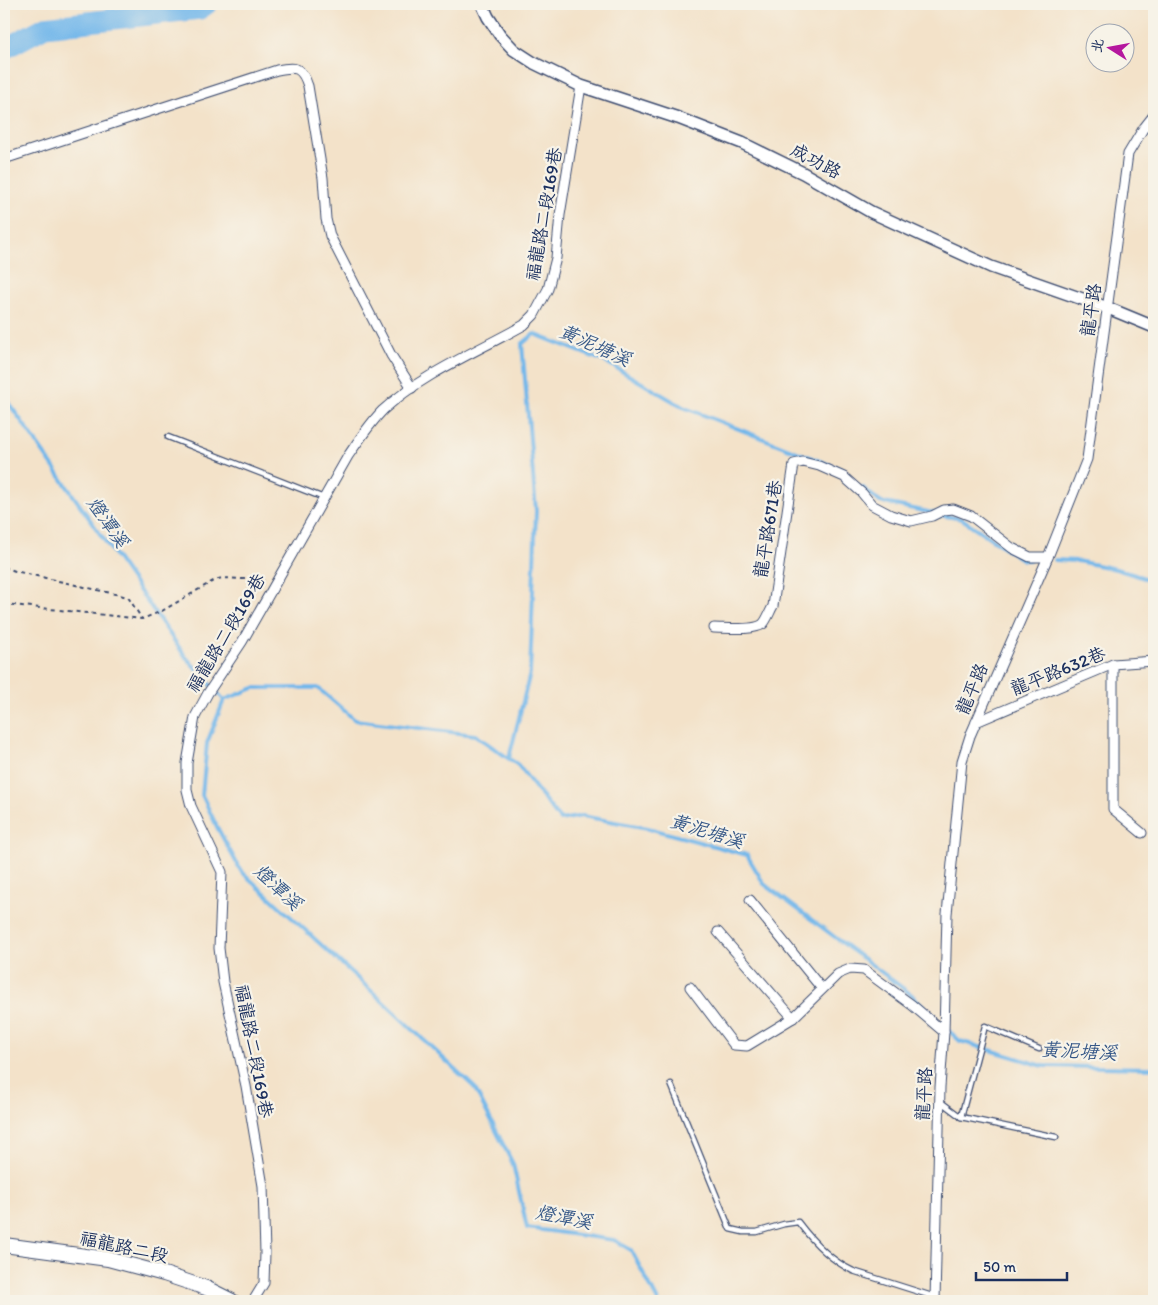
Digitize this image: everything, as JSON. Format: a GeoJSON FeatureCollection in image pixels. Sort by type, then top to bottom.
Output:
{"type":"FeatureCollection","features":[{"type":"Feature","properties":{"kind":"main road","name":"福龍路二段"},"geometry":{"type":"LineString","coordinates":[[4,1245],[108,1259],[164,1274],[206,1288],[232,1301]]}},
{"type":"Feature","properties":{"kind":"street","name":"成功路"},"geometry":{"type":"LineString","coordinates":[[482,4],[500,35],[514,50],[534,63],[581,86],[678,118],[742,143],[803,172],[871,212],[991,267],[1108,308],[1154,327]]}},
{"type":"Feature","properties":{"kind":"street"},"geometry":{"type":"LineString","coordinates":[[4,159],[277,70],[298,69],[304,75],[308,86],[330,236],[391,355],[412,388]]}},
{"type":"Feature","properties":{"kind":"street","name":"福龍路二段169巷"},"geometry":{"type":"LineString","coordinates":[[253,1301],[264,1283],[263,1186],[219,948],[222,872],[191,806],[187,790],[187,763],[195,717],[242,642],[348,456],[363,434],[383,411],[412,388],[437,371],[524,325],[534,315],[548,289],[556,258],[560,215],[581,86]]}},
{"type":"Feature","properties":{"kind":"street","name":"龍平路"},"geometry":{"type":"LineString","coordinates":[[935,1299],[947,914],[962,761],[976,722],[1048,557],[1087,459],[1128,154],[1154,115]]}},
{"type":"Feature","properties":{"kind":"street","name":"龍平路671巷"},"geometry":{"type":"LineString","coordinates":[[714,628],[752,628],[763,624],[768,617],[772,606],[794,464],[803,462],[819,466],[844,477],[872,505],[891,515],[911,521],[932,516],[944,510],[953,509],[971,516],[1012,548],[1030,557],[1048,557]]}},
{"type":"Feature","properties":{"kind":"street","name":"龍平路632巷"},"geometry":{"type":"LineString","coordinates":[[976,722],[1112,664],[1154,661]]}},
{"type":"Feature","properties":{"kind":"street"},"geometry":{"type":"LineString","coordinates":[[1112,664],[1113,809],[1142,833]]}},
{"type":"Feature","properties":{"kind":"street"},"geometry":{"type":"LineString","coordinates":[[750,900],[822,990]]}},
{"type":"Feature","properties":{"kind":"street"},"geometry":{"type":"LineString","coordinates":[[718,932],[793,1018]]}},
{"type":"Feature","properties":{"kind":"street"},"geometry":{"type":"LineString","coordinates":[[690,988],[734,1045],[747,1046],[793,1018],[838,974],[850,969],[864,970],[912,1005],[944,1032]]}},
{"type":"Feature","properties":{"kind":"lane"},"geometry":{"type":"LineString","coordinates":[[168,437],[324,498]]}},
{"type":"Feature","properties":{"kind":"lane"},"geometry":{"type":"LineString","coordinates":[[961,1117],[985,1026],[1039,1049]]}},
{"type":"Feature","properties":{"kind":"lane"},"geometry":{"type":"LineString","coordinates":[[672,1084],[730,1229],[743,1232],[757,1232],[798,1222],[812,1240],[841,1266],[853,1272],[935,1299]]}},
{"type":"Feature","properties":{"kind":"lane"},"geometry":{"type":"LineString","coordinates":[[940,1101],[961,1117],[1056,1137]]}},
{"type":"Feature","properties":{"kind":"path"},"geometry":{"type":"LineString","coordinates":[[4,567],[128,597],[142,619]]}},
{"type":"Feature","properties":{"kind":"path"},"geometry":{"type":"LineString","coordinates":[[4,604],[142,619],[222,578],[276,580]]}},
{"type":"Feature","properties":{"kind":"waterway"},"geometry":{"type":"LineString","coordinates":[[4,49],[45,27],[200,9],[207,4]]}},
{"type":"Feature","properties":{"kind":"waterway","name":"黃泥塘溪"},"geometry":{"type":"LineString","coordinates":[[509,758],[530,673],[536,511],[522,344],[534,334],[606,362],[683,407],[840,469],[847,475]]}},
{"type":"Feature","properties":{"kind":"waterway","name":"燈潭溪"},"geometry":{"type":"LineString","coordinates":[[4,396],[185,656],[224,700],[207,743],[202,795],[241,871],[474,1087],[513,1164],[527,1228],[614,1240],[631,1250],[658,1301]]}},
{"type":"Feature","properties":{"kind":"waterway","name":"黃泥塘溪"},"geometry":{"type":"LineString","coordinates":[[862,487],[880,502],[933,513]]}},
{"type":"Feature","properties":{"kind":"waterway","name":"黃泥塘溪"},"geometry":{"type":"LineString","coordinates":[[940,515],[962,519],[1023,560],[1030,560]]}},
{"type":"Feature","properties":{"kind":"waterway","name":"黃泥塘溪"},"geometry":{"type":"LineString","coordinates":[[1055,560],[1077,561],[1116,569],[1154,581]]}},
{"type":"Feature","properties":{"kind":"waterway","name":"黃泥塘溪"},"geometry":{"type":"LineString","coordinates":[[224,700],[254,688],[318,688],[355,720],[475,735],[518,765],[560,820],[582,816],[648,828],[747,855],[764,884],[912,995],[930,1013]]}},
{"type":"Feature","properties":{"kind":"waterway","name":"黃泥塘溪"},"geometry":{"type":"LineString","coordinates":[[949,1031],[960,1041],[1043,1066],[1154,1068]]}}]}
